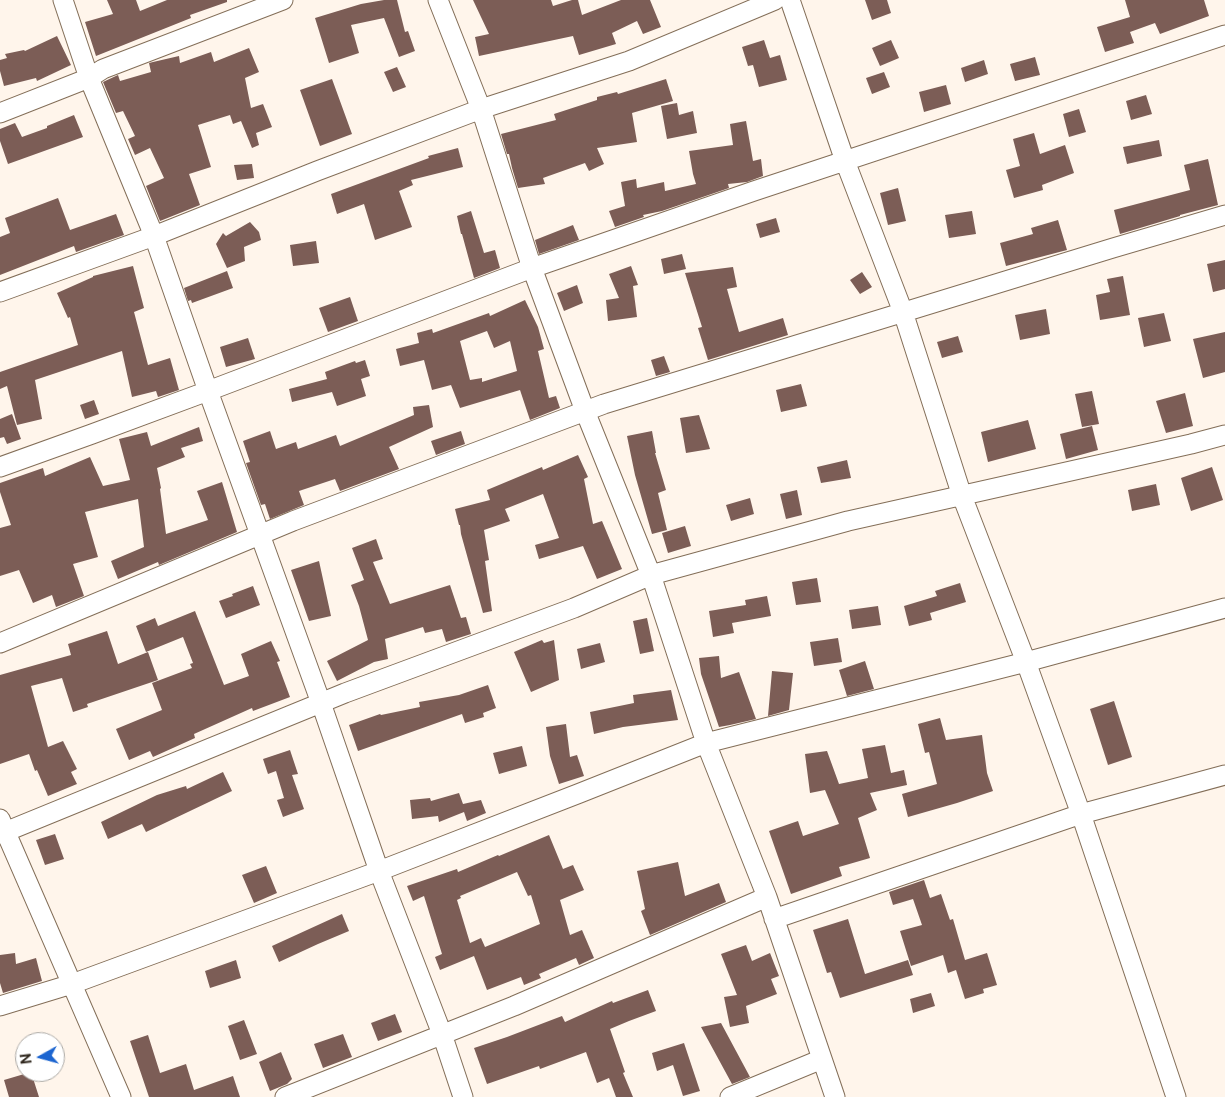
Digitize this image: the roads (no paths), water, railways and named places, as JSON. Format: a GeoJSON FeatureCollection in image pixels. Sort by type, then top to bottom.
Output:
{"type":"FeatureCollection","features":[{"type":"Feature","properties":{"kind":"street"},"geometry":{"type":"LineString","coordinates":[[63,0],[89,78],[154,236],[379,871],[442,1034],[463,1097]]}},
{"type":"Feature","properties":{"kind":"street"},"geometry":{"type":"LineString","coordinates":[[0,112],[89,78],[103,69],[283,0]]}},
{"type":"Feature","properties":{"kind":"street"},"geometry":{"type":"LineString","coordinates":[[438,0],[480,110],[532,268],[585,411],[651,575],[706,743],[767,898],[835,1097]]}},
{"type":"Feature","properties":{"kind":"street"},"geometry":{"type":"LineString","coordinates":[[0,292],[154,236],[317,171],[480,110],[629,61],[776,0]]}},
{"type":"Feature","properties":{"kind":"street"},"geometry":{"type":"LineString","coordinates":[[790,0],[844,161],[903,312],[962,496],[1026,662],[1081,814],[1176,1097]]}},
{"type":"Feature","properties":{"kind":"street"},"geometry":{"type":"LineString","coordinates":[[0,467],[208,391],[532,268],[745,194],[1225,35]]}},
{"type":"Feature","properties":{"kind":"street"},"geometry":{"type":"LineString","coordinates":[[0,643],[293,521],[604,404],[1225,215]]}},
{"type":"Feature","properties":{"kind":"street"},"geometry":{"type":"LineString","coordinates":[[121,1097],[2,828],[321,703],[574,608],[651,575],[848,522],[1225,435]]}},
{"type":"Feature","properties":{"kind":"street"},"geometry":{"type":"LineString","coordinates":[[0,1006],[72,984],[379,871],[706,743],[1026,662],[1225,608]]}},
{"type":"Feature","properties":{"kind":"street"},"geometry":{"type":"LineString","coordinates":[[774,919],[1081,814],[1225,775]]}},
{"type":"Feature","properties":{"kind":"street"},"geometry":{"type":"LineString","coordinates":[[285,1097],[514,1006],[767,898]]}},
{"type":"Feature","properties":{"kind":"street"},"geometry":{"type":"LineString","coordinates":[[730,1097],[822,1059]]}}]}
